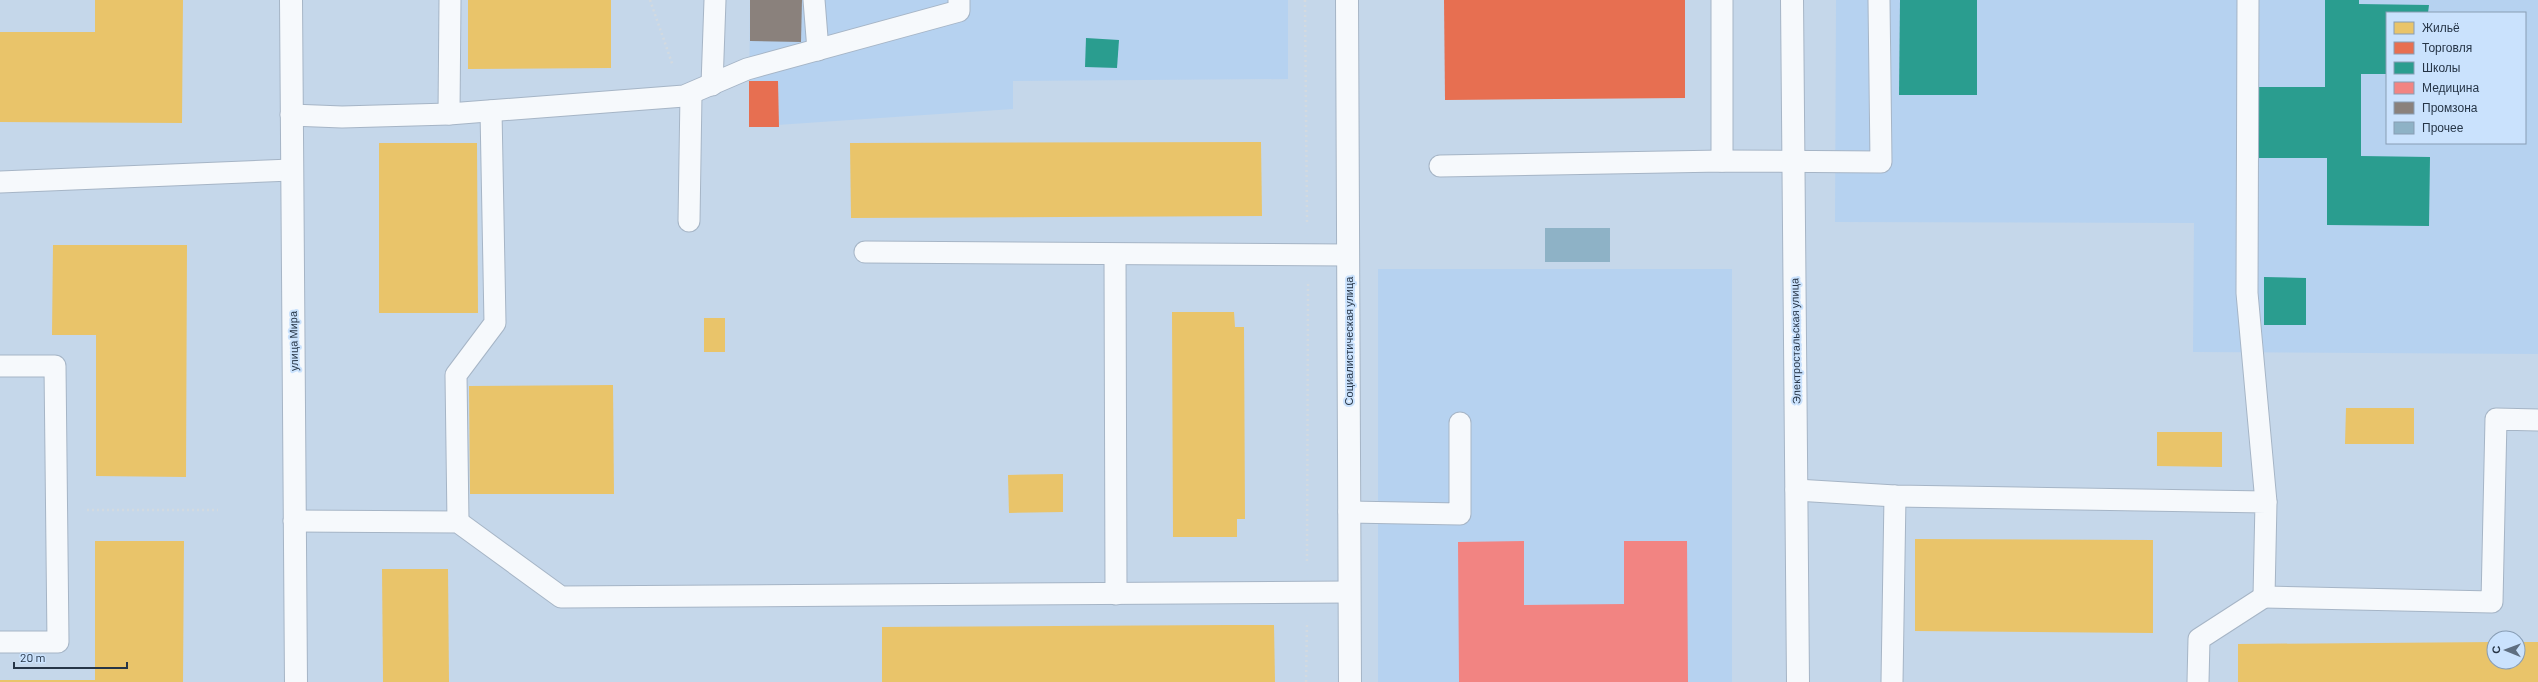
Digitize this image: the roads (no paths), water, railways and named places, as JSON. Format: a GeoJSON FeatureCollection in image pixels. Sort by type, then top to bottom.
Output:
{"type":"FeatureCollection","features":[{"type":"Feature","properties":{"kind":"street","name":"улица Мира"},"geometry":{"type":"LineString","coordinates":[[290,0],[296,682]]}},
{"type":"Feature","properties":{"kind":"street","name":"Социалистическая улица"},"geometry":{"type":"LineString","coordinates":[[1347,0],[1350,682]]}},
{"type":"Feature","properties":{"kind":"street","name":"Электростальская улица"},"geometry":{"type":"LineString","coordinates":[[1792,0],[1798,682]]}},
{"type":"Feature","properties":{"kind":"lane"},"geometry":{"type":"LineString","coordinates":[[449,114],[450,0]]}},
{"type":"Feature","properties":{"kind":"lane"},"geometry":{"type":"LineString","coordinates":[[712,85],[715,0]]}},
{"type":"Feature","properties":{"kind":"lane"},"geometry":{"type":"LineString","coordinates":[[814,0],[818,50]]}},
{"type":"Feature","properties":{"kind":"lane"},"geometry":{"type":"LineString","coordinates":[[291,115],[342,117],[449,114],[687,95],[747,69],[959,11],[959,0]]}},
{"type":"Feature","properties":{"kind":"lane"},"geometry":{"type":"LineString","coordinates":[[1722,0],[1722,161]]}},
{"type":"Feature","properties":{"kind":"lane"},"geometry":{"type":"LineString","coordinates":[[1440,166],[1722,161],[1793,163],[1881,162],[1879,0]]}},
{"type":"Feature","properties":{"kind":"lane"},"geometry":{"type":"LineString","coordinates":[[2248,0],[2247,293],[2266,502],[2264,597]]}},
{"type":"Feature","properties":{"kind":"lane"},"geometry":{"type":"LineString","coordinates":[[687,95],[689,221]]}},
{"type":"Feature","properties":{"kind":"lane"},"geometry":{"type":"LineString","coordinates":[[458,522],[456,375],[495,323],[491,111]]}},
{"type":"Feature","properties":{"kind":"lane"},"geometry":{"type":"LineString","coordinates":[[0,182],[291,170]]}},
{"type":"Feature","properties":{"kind":"lane"},"geometry":{"type":"LineString","coordinates":[[865,252],[1115,255],[1348,255]]}},
{"type":"Feature","properties":{"kind":"lane"},"geometry":{"type":"LineString","coordinates":[[1115,255],[1116,594]]}},
{"type":"Feature","properties":{"kind":"lane"},"geometry":{"type":"LineString","coordinates":[[0,366],[55,366],[58,642],[0,642]]}},
{"type":"Feature","properties":{"kind":"lane"},"geometry":{"type":"LineString","coordinates":[[2198,682],[2199,639],[2264,597],[2492,602],[2496,419],[2538,420]]}},
{"type":"Feature","properties":{"kind":"lane"},"geometry":{"type":"LineString","coordinates":[[1349,512],[1460,514],[1460,423]]}},
{"type":"Feature","properties":{"kind":"lane"},"geometry":{"type":"LineString","coordinates":[[1796,490],[1895,496],[2266,502]]}},
{"type":"Feature","properties":{"kind":"lane"},"geometry":{"type":"LineString","coordinates":[[1892,682],[1895,496]]}},
{"type":"Feature","properties":{"kind":"lane"},"geometry":{"type":"LineString","coordinates":[[294,521],[458,522],[561,597],[1349,592]]}}]}
